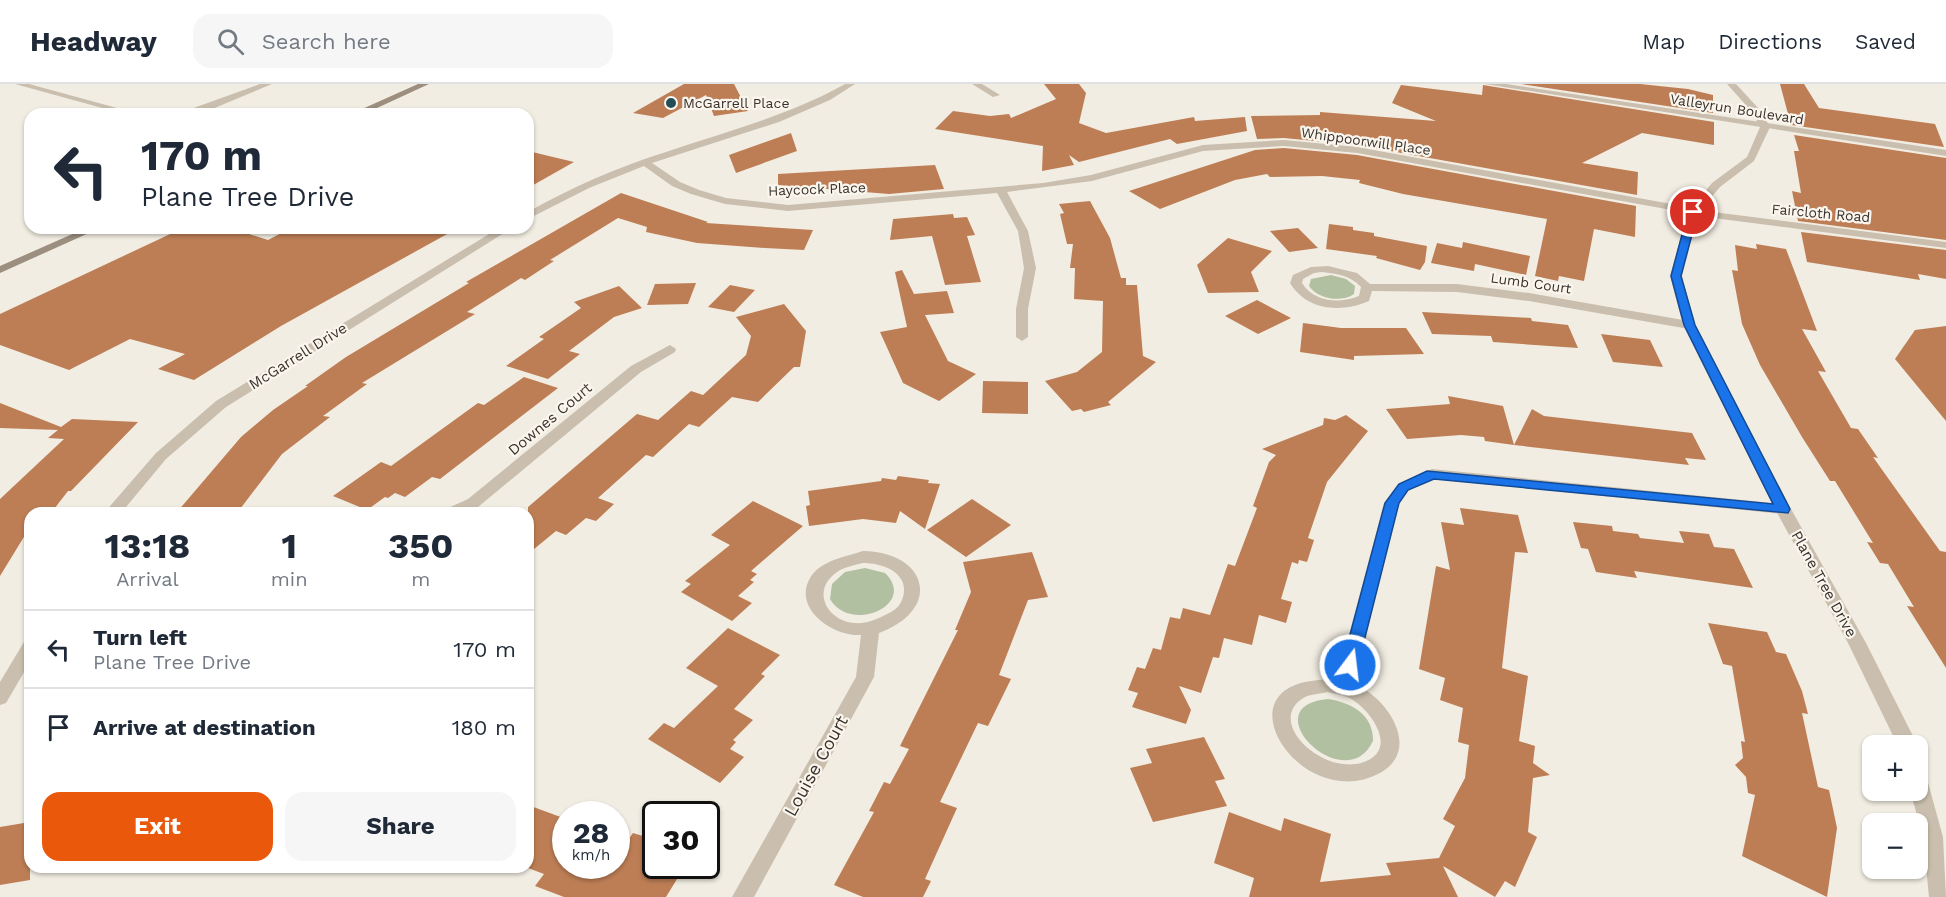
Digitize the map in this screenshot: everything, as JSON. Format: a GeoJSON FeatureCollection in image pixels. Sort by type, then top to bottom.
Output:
{"type":"FeatureCollection","features":[{"type":"Feature","properties":{"kind":"main road"},"geometry":{"type":"LineString","coordinates":[[370,108],[424,84]]}},
{"type":"Feature","properties":{"kind":"main road"},"geometry":{"type":"LineString","coordinates":[[0,270],[81,234]]}},
{"type":"Feature","properties":{"kind":"street"},"geometry":{"type":"LineString","coordinates":[[19,84],[111,108]]}},
{"type":"Feature","properties":{"kind":"street"},"geometry":{"type":"LineString","coordinates":[[207,108],[268,84]]}},
{"type":"Feature","properties":{"kind":"street"},"geometry":{"type":"LineString","coordinates":[[534,213],[572,191],[645,162],[765,123],[812,105],[850,84]]}},
{"type":"Feature","properties":{"kind":"street"},"geometry":{"type":"LineString","coordinates":[[976,84],[996,95]]}},
{"type":"Feature","properties":{"kind":"street","name":"Valleyrun Boulevard"},"geometry":{"type":"LineString","coordinates":[[1489,84],[1946,153]]}},
{"type":"Feature","properties":{"kind":"street"},"geometry":{"type":"LineString","coordinates":[[1731,84],[1756,111],[1765,127]]}},
{"type":"Feature","properties":{"kind":"street","name":"Plane Tree Drive"},"geometry":{"type":"LineString","coordinates":[[1765,127],[1751,159],[1716,185],[1693,212],[1676,276],[1689,325],[1783,509],[1857,643],[1903,735]]}},
{"type":"Feature","properties":{"kind":"street","name":"Whippoorwill Place"},"geometry":{"type":"LineString","coordinates":[[1000,191],[1092,177],[1203,148],[1284,143],[1357,150],[1693,212]]}},
{"type":"Feature","properties":{"kind":"street","name":"Haycock Place"},"geometry":{"type":"LineString","coordinates":[[645,162],[676,184],[695,192],[725,201],[761,206],[798,207],[1000,191]]}},
{"type":"Feature","properties":{"kind":"street"},"geometry":{"type":"LineString","coordinates":[[1000,191],[1023,231],[1030,268],[1022,309],[1022,337]]}},
{"type":"Feature","properties":{"kind":"street","name":"Faircloth Road"},"geometry":{"type":"LineString","coordinates":[[1693,212],[1779,225],[1861,231],[1946,245]]}},
{"type":"Feature","properties":{"kind":"street","name":"McGarrell Drive"},"geometry":{"type":"LineString","coordinates":[[117,507],[161,456],[220,404],[497,234]]}},
{"type":"Feature","properties":{"kind":"street","name":"Lumb Court"},"geometry":{"type":"LineString","coordinates":[[1367,287],[1365,298],[1358,302],[1336,304],[1313,299],[1298,289],[1296,283],[1303,273],[1322,268],[1355,276],[1367,287],[1457,288],[1540,299],[1689,325]]}},
{"type":"Feature","properties":{"kind":"street","name":"Downes Court"},"geometry":{"type":"LineString","coordinates":[[464,507],[473,503],[636,369],[670,348]]}},
{"type":"Feature","properties":{"kind":"street"},"geometry":{"type":"LineString","coordinates":[[1344,688],[1392,503],[1403,487],[1432,474],[1783,509]]}},
{"type":"Feature","properties":{"kind":"street"},"geometry":{"type":"LineString","coordinates":[[855,558],[879,558],[893,562],[904,570],[911,580],[911,598],[900,615],[871,628],[838,626],[825,619],[816,609],[813,597],[815,585],[822,574],[833,566],[855,558]]}},
{"type":"Feature","properties":{"kind":"street","name":"Louise Court"},"geometry":{"type":"LineString","coordinates":[[743,897],[865,677],[871,628]]}},
{"type":"Feature","properties":{"kind":"street"},"geometry":{"type":"LineString","coordinates":[[0,698],[24,657]]}},
{"type":"Feature","properties":{"kind":"street"},"geometry":{"type":"LineString","coordinates":[[1310,686],[1344,688],[1376,707],[1386,720],[1391,735],[1390,749],[1382,761],[1369,770],[1352,773],[1334,772],[1315,765],[1299,754],[1287,741],[1281,727],[1283,706],[1296,692],[1310,686]]}},
{"type":"Feature","properties":{"kind":"street"},"geometry":{"type":"LineString","coordinates":[[1925,801],[1939,839],[1940,897]]}},
{"type":"Feature","properties":{"kind":"green space"},"geometry":{"type":"Polygon","coordinates":[[[1331,275],[1346,279],[1355,286],[1354,294],[1336,299],[1324,297],[1309,286],[1311,279],[1331,275]]]}},
{"type":"Feature","properties":{"kind":"green space"},"geometry":{"type":"Polygon","coordinates":[[[865,568],[885,573],[893,585],[893,595],[887,605],[865,615],[852,614],[839,609],[830,599],[832,584],[845,572],[865,568]]]}},
{"type":"Feature","properties":{"kind":"green space"},"geometry":{"type":"Polygon","coordinates":[[[1328,699],[1345,703],[1360,711],[1369,724],[1373,741],[1360,756],[1343,760],[1326,755],[1311,745],[1301,731],[1298,717],[1306,705],[1328,699]]]}},
{"type":"Feature","properties":{"kind":"building","name":"McGarrell Place"},"geometry":{"type":"Polygon","coordinates":[[[684,84],[734,84],[748,111],[714,116],[706,95],[663,118],[633,113],[684,84]]]}},
{"type":"Feature","properties":{"kind":"building"},"geometry":{"type":"Polygon","coordinates":[[[1044,84],[1079,84],[1086,93],[1079,123],[1106,133],[1194,117],[1195,121],[1245,117],[1247,131],[1177,144],[1170,139],[1079,162],[1069,155],[1074,165],[1042,171],[1043,146],[935,129],[953,111],[990,116],[1009,114],[1011,118],[1056,99],[1044,84]]]}},
{"type":"Feature","properties":{"kind":"building"},"geometry":{"type":"Polygon","coordinates":[[[1521,84],[1640,84],[1688,89],[1713,95],[1713,113],[1521,84]]]}},
{"type":"Feature","properties":{"kind":"building"},"geometry":{"type":"Polygon","coordinates":[[[1780,84],[1804,84],[1819,108],[1935,124],[1944,147],[1791,125],[1780,84]]]}},
{"type":"Feature","properties":{"kind":"building"},"geometry":{"type":"Polygon","coordinates":[[[1401,85],[1482,95],[1483,85],[1714,122],[1714,145],[1642,133],[1582,163],[1638,172],[1637,195],[1357,145],[1284,138],[1257,139],[1251,116],[1320,115],[1320,112],[1436,121],[1392,103],[1401,85]]]}},
{"type":"Feature","properties":{"kind":"building"},"geometry":{"type":"Polygon","coordinates":[[[791,133],[797,151],[736,173],[729,155],[791,133]]]}},
{"type":"Feature","properties":{"kind":"building"},"geometry":{"type":"Polygon","coordinates":[[[1794,135],[1946,158],[1946,240],[1798,221],[1792,191],[1801,193],[1794,151],[1799,151],[1794,135]]]}},
{"type":"Feature","properties":{"kind":"building"},"geometry":{"type":"Polygon","coordinates":[[[1284,148],[1357,155],[1636,206],[1635,237],[1594,229],[1584,281],[1559,276],[1558,281],[1535,276],[1547,219],[1403,194],[1359,183],[1360,180],[1322,176],[1270,177],[1267,174],[1235,180],[1160,209],[1129,191],[1255,150],[1284,148]]]}},
{"type":"Feature","properties":{"kind":"building"},"geometry":{"type":"Polygon","coordinates":[[[534,152],[574,162],[534,185],[534,152]]]}},
{"type":"Feature","properties":{"kind":"building"},"geometry":{"type":"Polygon","coordinates":[[[935,165],[944,189],[889,194],[778,185],[778,174],[935,165]]]}},
{"type":"Feature","properties":{"kind":"building"},"geometry":{"type":"Polygon","coordinates":[[[621,193],[708,222],[706,223],[813,230],[804,250],[765,248],[697,243],[646,232],[647,227],[618,218],[550,260],[554,261],[525,280],[521,278],[467,312],[475,314],[362,383],[367,384],[323,416],[330,417],[282,454],[242,507],[181,507],[241,437],[273,410],[346,357],[469,283],[466,282],[621,193]]]}},
{"type":"Feature","properties":{"kind":"building"},"geometry":{"type":"Polygon","coordinates":[[[1090,201],[1110,238],[1121,278],[1126,278],[1126,285],[1137,285],[1143,356],[1156,362],[1108,402],[1111,405],[1084,412],[1081,409],[1072,411],[1045,381],[1077,372],[1102,352],[1103,301],[1074,299],[1075,268],[1070,268],[1073,244],[1067,244],[1060,214],[1064,213],[1059,204],[1090,201]]]}},
{"type":"Feature","properties":{"kind":"building"},"geometry":{"type":"Polygon","coordinates":[[[953,214],[954,218],[967,217],[975,235],[967,236],[981,282],[945,285],[932,236],[890,240],[893,219],[953,214]]]}},
{"type":"Feature","properties":{"kind":"building"},"geometry":{"type":"Polygon","coordinates":[[[1329,224],[1353,227],[1353,230],[1374,233],[1374,236],[1427,246],[1425,262],[1420,270],[1376,258],[1377,256],[1326,249],[1329,224]]]}},
{"type":"Feature","properties":{"kind":"building"},"geometry":{"type":"Polygon","coordinates":[[[1298,228],[1318,248],[1289,252],[1270,231],[1298,228]]]}},
{"type":"Feature","properties":{"kind":"building"},"geometry":{"type":"Polygon","coordinates":[[[1801,232],[1946,250],[1946,279],[1918,274],[1920,280],[1807,262],[1801,232]]]}},
{"type":"Feature","properties":{"kind":"building"},"geometry":{"type":"Polygon","coordinates":[[[170,234],[249,234],[268,240],[280,234],[447,234],[281,326],[194,380],[158,369],[185,354],[130,339],[69,370],[0,345],[0,314],[170,234]]]}},
{"type":"Feature","properties":{"kind":"building"},"geometry":{"type":"Polygon","coordinates":[[[1228,238],[1272,251],[1251,272],[1259,292],[1208,293],[1197,265],[1228,238]]]}},
{"type":"Feature","properties":{"kind":"building"},"geometry":{"type":"Polygon","coordinates":[[[1463,242],[1530,256],[1526,275],[1475,264],[1474,271],[1431,263],[1437,243],[1462,248],[1463,242]]]}},
{"type":"Feature","properties":{"kind":"building"},"geometry":{"type":"Polygon","coordinates":[[[1756,244],[1786,249],[1817,331],[1802,329],[1826,372],[1818,371],[1851,428],[1858,429],[1878,458],[1873,457],[1940,551],[1946,552],[1946,668],[1907,606],[1914,607],[1888,564],[1880,563],[1867,542],[1873,543],[1835,481],[1830,481],[1802,437],[1760,365],[1742,324],[1732,270],[1738,271],[1735,245],[1757,249],[1756,244]]]}},
{"type":"Feature","properties":{"kind":"building"},"geometry":{"type":"Polygon","coordinates":[[[902,270],[914,294],[947,291],[954,313],[925,315],[948,361],[976,374],[939,401],[903,383],[880,332],[907,327],[895,272],[902,270]]]}},
{"type":"Feature","properties":{"kind":"building"},"geometry":{"type":"Polygon","coordinates":[[[696,283],[688,304],[647,305],[655,284],[696,283]]]}},
{"type":"Feature","properties":{"kind":"building"},"geometry":{"type":"Polygon","coordinates":[[[730,285],[755,290],[734,312],[708,307],[730,285]]]}},
{"type":"Feature","properties":{"kind":"building"},"geometry":{"type":"Polygon","coordinates":[[[619,286],[642,308],[614,317],[569,351],[580,354],[548,379],[506,366],[544,339],[539,337],[581,308],[574,302],[619,286]]]}},
{"type":"Feature","properties":{"kind":"building"},"geometry":{"type":"Polygon","coordinates":[[[1257,300],[1291,318],[1258,334],[1225,316],[1257,300]]]}},
{"type":"Feature","properties":{"kind":"building"},"geometry":{"type":"Polygon","coordinates":[[[784,304],[806,331],[800,367],[794,367],[758,402],[732,397],[699,427],[689,424],[653,457],[646,455],[598,498],[614,504],[596,521],[586,518],[566,535],[556,531],[534,549],[534,507],[528,507],[637,414],[658,420],[691,391],[703,395],[746,355],[751,336],[736,317],[784,304]]]}},
{"type":"Feature","properties":{"kind":"building"},"geometry":{"type":"Polygon","coordinates":[[[1422,312],[1531,318],[1532,321],[1568,325],[1578,348],[1493,342],[1491,336],[1432,334],[1422,312]]]}},
{"type":"Feature","properties":{"kind":"building"},"geometry":{"type":"Polygon","coordinates":[[[1303,323],[1341,328],[1406,328],[1424,354],[1354,356],[1354,360],[1300,352],[1303,323]]]}},
{"type":"Feature","properties":{"kind":"building"},"geometry":{"type":"Polygon","coordinates":[[[1946,326],[1946,421],[1895,359],[1915,330],[1946,326]]]}},
{"type":"Feature","properties":{"kind":"building"},"geometry":{"type":"Polygon","coordinates":[[[1601,334],[1650,340],[1663,367],[1613,362],[1601,334]]]}},
{"type":"Feature","properties":{"kind":"building"},"geometry":{"type":"Polygon","coordinates":[[[524,377],[558,388],[440,479],[432,477],[405,497],[395,493],[371,507],[360,507],[333,496],[381,462],[391,466],[478,403],[484,405],[524,377]]]}},
{"type":"Feature","properties":{"kind":"building"},"geometry":{"type":"Polygon","coordinates":[[[983,381],[1028,382],[1028,414],[982,413],[983,381]]]}},
{"type":"Feature","properties":{"kind":"building"},"geometry":{"type":"Polygon","coordinates":[[[1448,396],[1503,406],[1514,445],[1485,441],[1484,437],[1461,435],[1407,439],[1386,409],[1450,404],[1448,396]]]}},
{"type":"Feature","properties":{"kind":"building"},"geometry":{"type":"Polygon","coordinates":[[[0,403],[61,427],[72,419],[138,422],[71,491],[68,491],[56,507],[24,507],[24,537],[0,576],[0,499],[64,439],[48,438],[58,430],[0,428],[0,403]]]}},
{"type":"Feature","properties":{"kind":"building"},"geometry":{"type":"Polygon","coordinates":[[[1532,409],[1544,416],[1692,433],[1706,460],[1685,458],[1689,465],[1514,445],[1532,409]]]}},
{"type":"Feature","properties":{"kind":"building"},"geometry":{"type":"Polygon","coordinates":[[[1346,415],[1368,431],[1327,482],[1308,538],[1314,540],[1307,562],[1299,560],[1298,564],[1292,562],[1281,599],[1292,602],[1286,623],[1259,615],[1252,645],[1224,638],[1219,658],[1213,657],[1201,693],[1179,686],[1191,710],[1186,724],[1132,707],[1138,693],[1128,690],[1137,667],[1145,669],[1153,648],[1161,650],[1170,617],[1180,619],[1183,608],[1210,615],[1228,564],[1235,566],[1257,508],[1253,506],[1269,462],[1276,455],[1262,449],[1323,425],[1324,418],[1335,420],[1346,415]]]}},
{"type":"Feature","properties":{"kind":"building"},"geometry":{"type":"Polygon","coordinates":[[[898,476],[929,480],[928,483],[940,484],[925,529],[900,511],[896,523],[863,519],[809,526],[806,506],[810,505],[808,491],[881,481],[882,478],[896,480],[898,476]]]}},
{"type":"Feature","properties":{"kind":"building"},"geometry":{"type":"Polygon","coordinates":[[[972,499],[1011,525],[966,557],[927,530],[972,499]]]}},
{"type":"Feature","properties":{"kind":"building"},"geometry":{"type":"Polygon","coordinates":[[[753,501],[803,526],[751,571],[757,574],[750,580],[754,582],[738,596],[752,603],[732,621],[681,592],[691,584],[685,581],[730,545],[711,535],[753,501]]]}},
{"type":"Feature","properties":{"kind":"building"},"geometry":{"type":"Polygon","coordinates":[[[1460,508],[1518,515],[1528,553],[1515,552],[1502,668],[1528,676],[1519,741],[1535,746],[1533,763],[1550,775],[1533,778],[1528,832],[1537,837],[1515,887],[1505,881],[1495,897],[1443,866],[1458,897],[1249,897],[1254,878],[1214,863],[1229,812],[1281,831],[1284,818],[1331,834],[1320,882],[1391,875],[1386,863],[1439,858],[1455,826],[1443,819],[1465,778],[1469,745],[1458,742],[1463,708],[1440,700],[1445,678],[1419,669],[1436,566],[1450,570],[1441,522],[1464,525],[1460,508]]]}},
{"type":"Feature","properties":{"kind":"building"},"geometry":{"type":"Polygon","coordinates":[[[1573,522],[1612,526],[1613,531],[1638,534],[1640,538],[1684,543],[1679,531],[1709,534],[1714,547],[1734,549],[1753,588],[1634,571],[1637,578],[1596,572],[1588,549],[1581,548],[1573,522]]]}},
{"type":"Feature","properties":{"kind":"building"},"geometry":{"type":"Polygon","coordinates":[[[1032,552],[1048,597],[1028,600],[999,675],[1011,679],[988,726],[978,723],[940,802],[957,808],[925,879],[931,881],[923,897],[863,897],[834,885],[874,812],[869,811],[884,782],[890,784],[909,749],[900,746],[958,630],[955,630],[971,592],[963,562],[1032,552]]]}},
{"type":"Feature","properties":{"kind":"building"},"geometry":{"type":"Polygon","coordinates":[[[1708,623],[1767,632],[1776,652],[1786,654],[1802,691],[1808,714],[1802,713],[1818,787],[1829,790],[1837,828],[1827,897],[1742,856],[1755,795],[1748,793],[1746,777],[1735,765],[1743,758],[1741,741],[1745,742],[1732,666],[1723,664],[1708,623]]]}},
{"type":"Feature","properties":{"kind":"building"},"geometry":{"type":"Polygon","coordinates":[[[728,628],[780,655],[761,674],[765,676],[734,709],[753,720],[733,740],[736,742],[730,749],[744,757],[720,783],[648,739],[664,723],[674,728],[718,686],[686,668],[728,628]]]}},
{"type":"Feature","properties":{"kind":"building"},"geometry":{"type":"Polygon","coordinates":[[[1204,737],[1225,779],[1215,781],[1227,806],[1153,822],[1130,768],[1152,763],[1146,749],[1204,737]]]}},
{"type":"Feature","properties":{"kind":"building"},"geometry":{"type":"Polygon","coordinates":[[[534,807],[552,814],[552,879],[630,879],[630,837],[633,833],[642,836],[642,879],[677,879],[666,897],[564,897],[535,886],[544,874],[534,870],[534,807]]]}},
{"type":"Feature","properties":{"kind":"building"},"geometry":{"type":"Polygon","coordinates":[[[24,823],[24,873],[30,873],[30,880],[0,885],[0,827],[24,823]]]}},
{"type":"Feature","properties":{"kind":"place","name":"McGarrell Place"},"geometry":{"type":"Point","coordinates":[671,103]}},
{"type":"Feature","properties":{"kind":"route"},"geometry":{"type":"LineString","coordinates":[[1350,665],[1392,503],[1403,487],[1432,474],[1783,509],[1689,325],[1676,276],[1693,212]]}}]}
